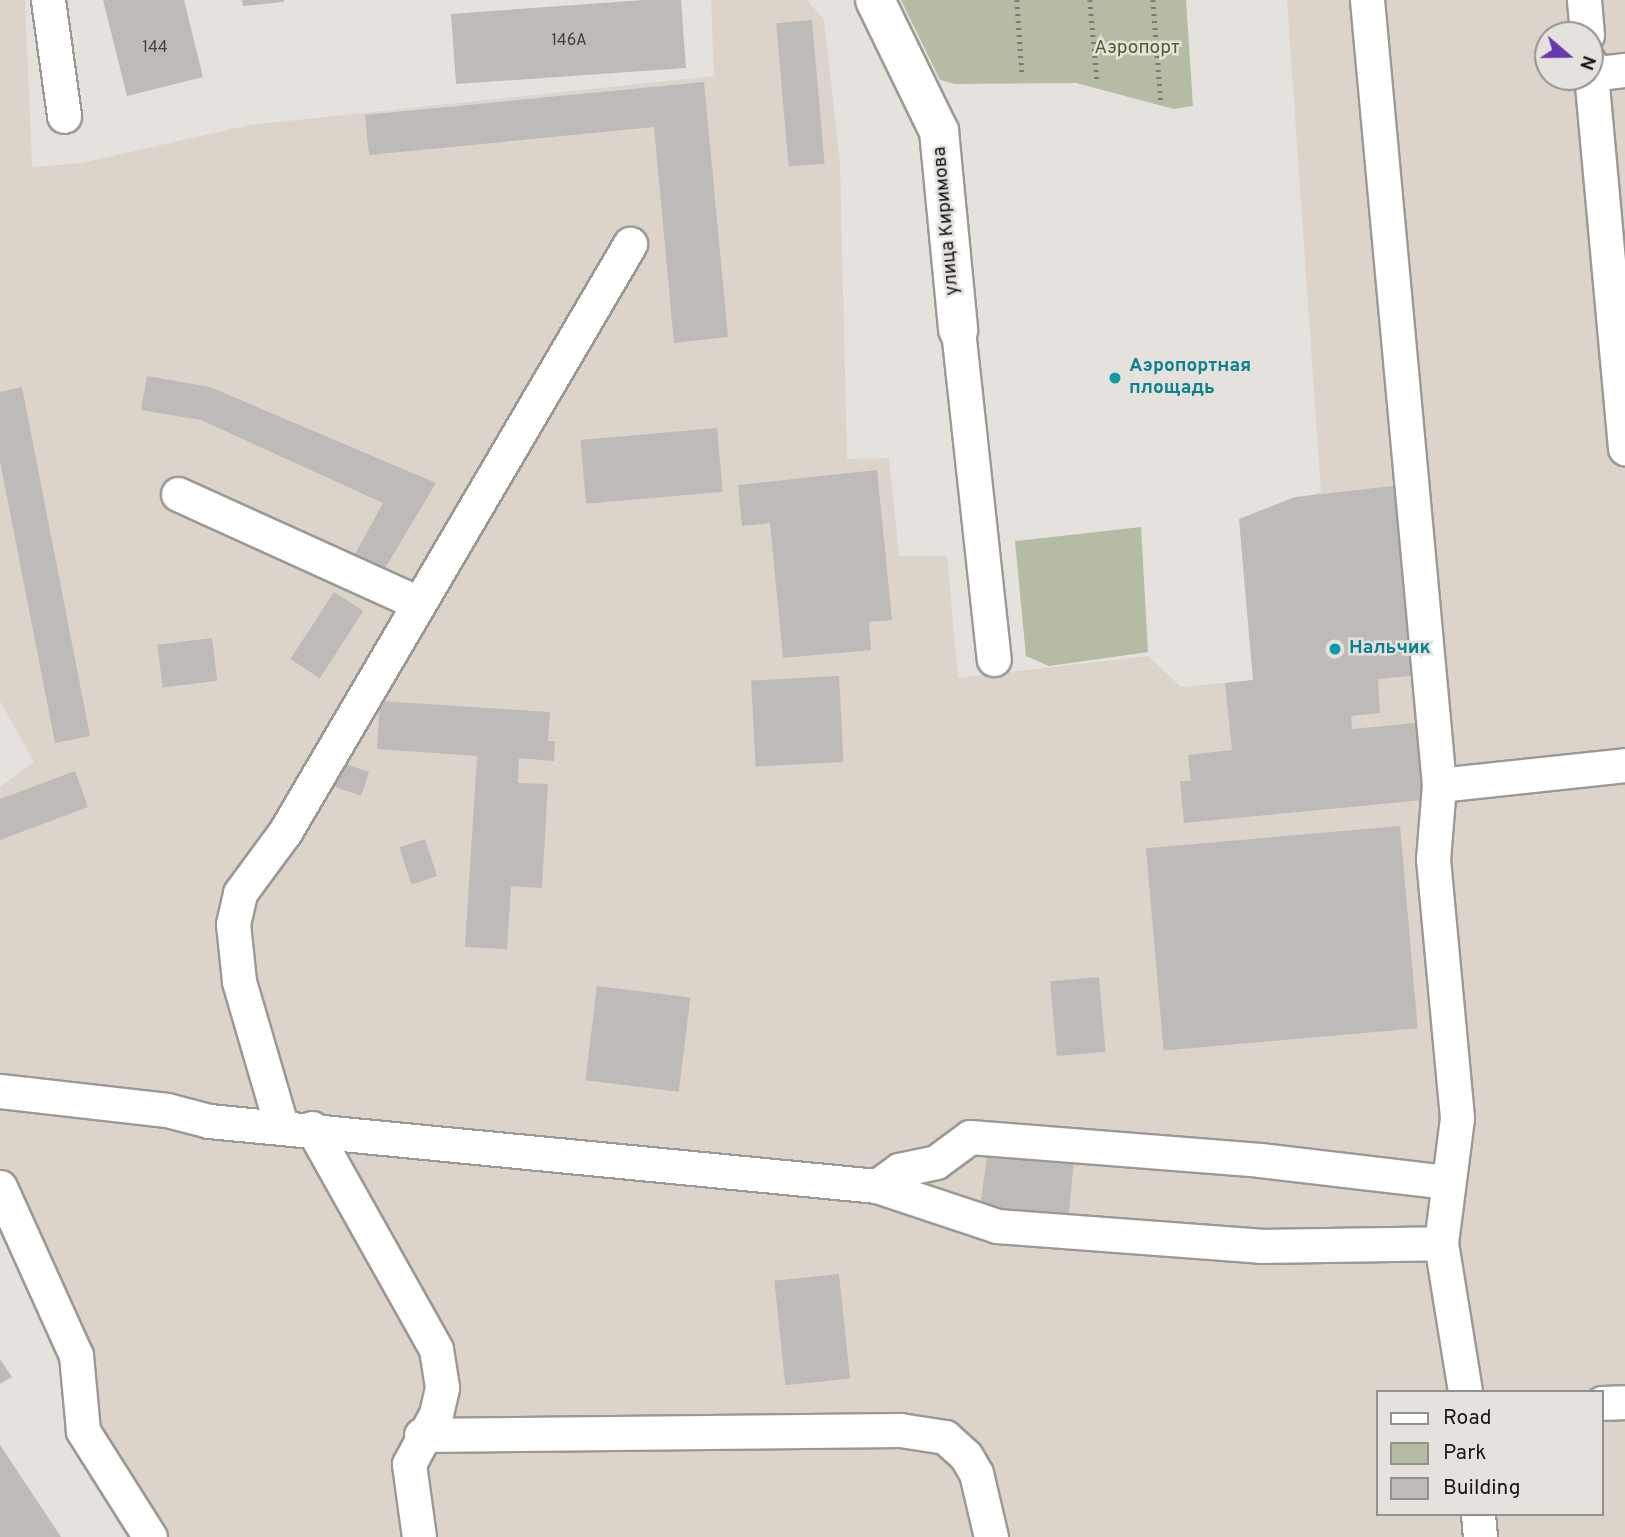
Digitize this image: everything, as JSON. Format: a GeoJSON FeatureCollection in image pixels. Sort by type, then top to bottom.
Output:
{"type":"FeatureCollection","features":[{"type":"Feature","properties":{"kind":"main road","name":"улица Киримова"},"geometry":{"type":"LineString","coordinates":[[875,0],[939,131],[958,330]]}},
{"type":"Feature","properties":{"kind":"lane"},"geometry":{"type":"LineString","coordinates":[[48,0],[64,116]]}},
{"type":"Feature","properties":{"kind":"lane"},"geometry":{"type":"LineString","coordinates":[[1367,0],[1439,785],[1433,859],[1457,1118],[1446,1182],[1441,1243],[1465,1390]]}},
{"type":"Feature","properties":{"kind":"lane"},"geometry":{"type":"LineString","coordinates":[[1584,0],[1586,21]]}},
{"type":"Feature","properties":{"kind":"lane"},"geometry":{"type":"LineString","coordinates":[[1604,69],[1625,70]]}},
{"type":"Feature","properties":{"kind":"lane"},"geometry":{"type":"LineString","coordinates":[[1593,91],[1625,448]]}},
{"type":"Feature","properties":{"kind":"lane"},"geometry":{"type":"LineString","coordinates":[[419,1537],[410,1464],[421,1436],[436,1414],[442,1388],[436,1349],[296,1126],[239,981],[233,924],[240,894],[285,832],[630,244]]}},
{"type":"Feature","properties":{"kind":"lane"},"geometry":{"type":"LineString","coordinates":[[958,330],[994,659]]}},
{"type":"Feature","properties":{"kind":"lane"},"geometry":{"type":"LineString","coordinates":[[178,494],[418,603]]}},
{"type":"Feature","properties":{"kind":"lane"},"geometry":{"type":"LineString","coordinates":[[1439,785],[1625,765]]}},
{"type":"Feature","properties":{"kind":"lane"},"geometry":{"type":"LineString","coordinates":[[0,1091],[167,1110],[209,1121],[296,1126],[877,1186],[998,1226],[1260,1246],[1441,1243]]}},
{"type":"Feature","properties":{"kind":"lane"},"geometry":{"type":"LineString","coordinates":[[877,1186],[899,1170],[936,1162],[970,1137],[1260,1160],[1446,1182]]}},
{"type":"Feature","properties":{"kind":"lane"},"geometry":{"type":"LineString","coordinates":[[0,1187],[76,1355],[83,1431],[150,1537]]}},
{"type":"Feature","properties":{"kind":"lane"},"geometry":{"type":"LineString","coordinates":[[1604,1403],[1625,1402]]}},
{"type":"Feature","properties":{"kind":"lane"},"geometry":{"type":"LineString","coordinates":[[421,1436],[900,1430],[945,1437],[976,1473],[991,1537]]}},
{"type":"Feature","properties":{"kind":"lane"},"geometry":{"type":"LineString","coordinates":[[1478,1516],[1480,1537]]}},
{"type":"Feature","properties":{"kind":"path"},"geometry":{"type":"LineString","coordinates":[[1017,0],[1022,72]]}},
{"type":"Feature","properties":{"kind":"path"},"geometry":{"type":"LineString","coordinates":[[1090,0],[1097,79]]}},
{"type":"Feature","properties":{"kind":"path"},"geometry":{"type":"LineString","coordinates":[[1153,0],[1161,102]]}},
{"type":"Feature","properties":{"kind":"shaded area","name":"Нальчик"},"geometry":{"type":"Polygon","coordinates":[[[0,0],[25,0],[32,167],[81,163],[250,125],[714,76],[711,0],[807,0],[824,20],[840,163],[847,459],[889,458],[899,556],[947,556],[958,678],[1148,656],[1181,687],[1253,680],[1239,519],[1321,492],[1287,0],[1625,0],[1625,1537],[150,1537],[83,1431],[76,1355],[0,1187],[0,787],[34,762],[0,701],[0,0]]]}},
{"type":"Feature","properties":{"kind":"green space","name":"Аэропорт"},"geometry":{"type":"Polygon","coordinates":[[[901,0],[1186,0],[1193,106],[1174,109],[1076,83],[955,84],[940,80],[901,0]]]}},
{"type":"Feature","properties":{"kind":"green space"},"geometry":{"type":"Polygon","coordinates":[[[1141,527],[1148,652],[1049,666],[1026,656],[1015,541],[1141,527]]]}},
{"type":"Feature","properties":{"kind":"building"},"geometry":{"type":"Polygon","coordinates":[[[103,0],[184,0],[203,77],[127,96],[103,0]]]}},
{"type":"Feature","properties":{"kind":"building"},"geometry":{"type":"Polygon","coordinates":[[[242,0],[284,0],[284,2],[243,6],[242,0]]]}},
{"type":"Feature","properties":{"kind":"building"},"geometry":{"type":"Polygon","coordinates":[[[644,0],[681,0],[686,68],[456,84],[451,14],[644,0]]]}},
{"type":"Feature","properties":{"kind":"building"},"geometry":{"type":"Polygon","coordinates":[[[812,20],[825,163],[789,167],[776,23],[812,20]]]}},
{"type":"Feature","properties":{"kind":"building"},"geometry":{"type":"Polygon","coordinates":[[[704,82],[728,337],[674,343],[654,127],[369,155],[365,115],[704,82]]]}},
{"type":"Feature","properties":{"kind":"building"},"geometry":{"type":"Polygon","coordinates":[[[147,376],[210,387],[436,483],[384,570],[354,556],[383,503],[201,420],[141,410],[147,376]]]}},
{"type":"Feature","properties":{"kind":"building"},"geometry":{"type":"Polygon","coordinates":[[[22,387],[90,736],[55,743],[0,461],[0,392],[22,387]]]}},
{"type":"Feature","properties":{"kind":"building"},"geometry":{"type":"Polygon","coordinates":[[[717,428],[723,492],[586,504],[581,440],[717,428]]]}},
{"type":"Feature","properties":{"kind":"building"},"geometry":{"type":"Polygon","coordinates":[[[877,470],[892,620],[869,622],[871,650],[783,658],[770,523],[742,526],[738,485],[877,470]]]}},
{"type":"Feature","properties":{"kind":"building","name":"Нальчик"},"geometry":{"type":"Polygon","coordinates":[[[1402,485],[1421,675],[1378,679],[1380,713],[1351,716],[1352,729],[1427,722],[1434,799],[1184,823],[1180,781],[1191,781],[1188,755],[1232,750],[1225,683],[1253,680],[1239,519],[1295,497],[1402,485]]]}},
{"type":"Feature","properties":{"kind":"building"},"geometry":{"type":"Polygon","coordinates":[[[334,592],[363,611],[320,678],[290,659],[334,592]]]}},
{"type":"Feature","properties":{"kind":"building"},"geometry":{"type":"Polygon","coordinates":[[[212,638],[217,681],[163,687],[157,645],[212,638]]]}},
{"type":"Feature","properties":{"kind":"building"},"geometry":{"type":"Polygon","coordinates":[[[839,676],[844,762],[756,766],[751,681],[839,676]]]}},
{"type":"Feature","properties":{"kind":"building"},"geometry":{"type":"Polygon","coordinates":[[[380,701],[550,712],[548,741],[555,741],[554,761],[519,758],[518,783],[548,784],[542,888],[511,886],[507,949],[465,947],[477,756],[377,749],[380,701]]]}},
{"type":"Feature","properties":{"kind":"building"},"geometry":{"type":"Polygon","coordinates":[[[337,761],[369,772],[361,796],[329,785],[337,761]]]}},
{"type":"Feature","properties":{"kind":"building"},"geometry":{"type":"Polygon","coordinates":[[[75,771],[88,807],[0,840],[0,799],[75,771]]]}},
{"type":"Feature","properties":{"kind":"building"},"geometry":{"type":"Polygon","coordinates":[[[1400,826],[1418,1028],[1164,1050],[1146,848],[1400,826]]]}},
{"type":"Feature","properties":{"kind":"building"},"geometry":{"type":"Polygon","coordinates":[[[425,839],[437,876],[411,884],[399,847],[425,839]]]}},
{"type":"Feature","properties":{"kind":"building"},"geometry":{"type":"Polygon","coordinates":[[[1099,977],[1106,1052],[1057,1056],[1050,981],[1099,977]]]}},
{"type":"Feature","properties":{"kind":"building"},"geometry":{"type":"Polygon","coordinates":[[[597,986],[690,997],[679,1092],[585,1080],[597,986]]]}},
{"type":"Feature","properties":{"kind":"building"},"geometry":{"type":"Polygon","coordinates":[[[988,1149],[1074,1160],[1068,1221],[991,1214],[981,1200],[988,1149]]]}},
{"type":"Feature","properties":{"kind":"building"},"geometry":{"type":"Polygon","coordinates":[[[839,1274],[850,1378],[785,1385],[774,1281],[839,1274]]]}},
{"type":"Feature","properties":{"kind":"building"},"geometry":{"type":"Polygon","coordinates":[[[0,1359],[12,1377],[0,1384],[0,1359]]]}},
{"type":"Feature","properties":{"kind":"building"},"geometry":{"type":"Polygon","coordinates":[[[0,1445],[61,1537],[0,1537],[0,1445]]]}},
{"type":"Feature","properties":{"kind":"place","name":"Аэропортная площадь"},"geometry":{"type":"Point","coordinates":[1115,378]}},
{"type":"Feature","properties":{"kind":"place","name":"Нальчик"},"geometry":{"type":"Point","coordinates":[1335,649]}}]}
